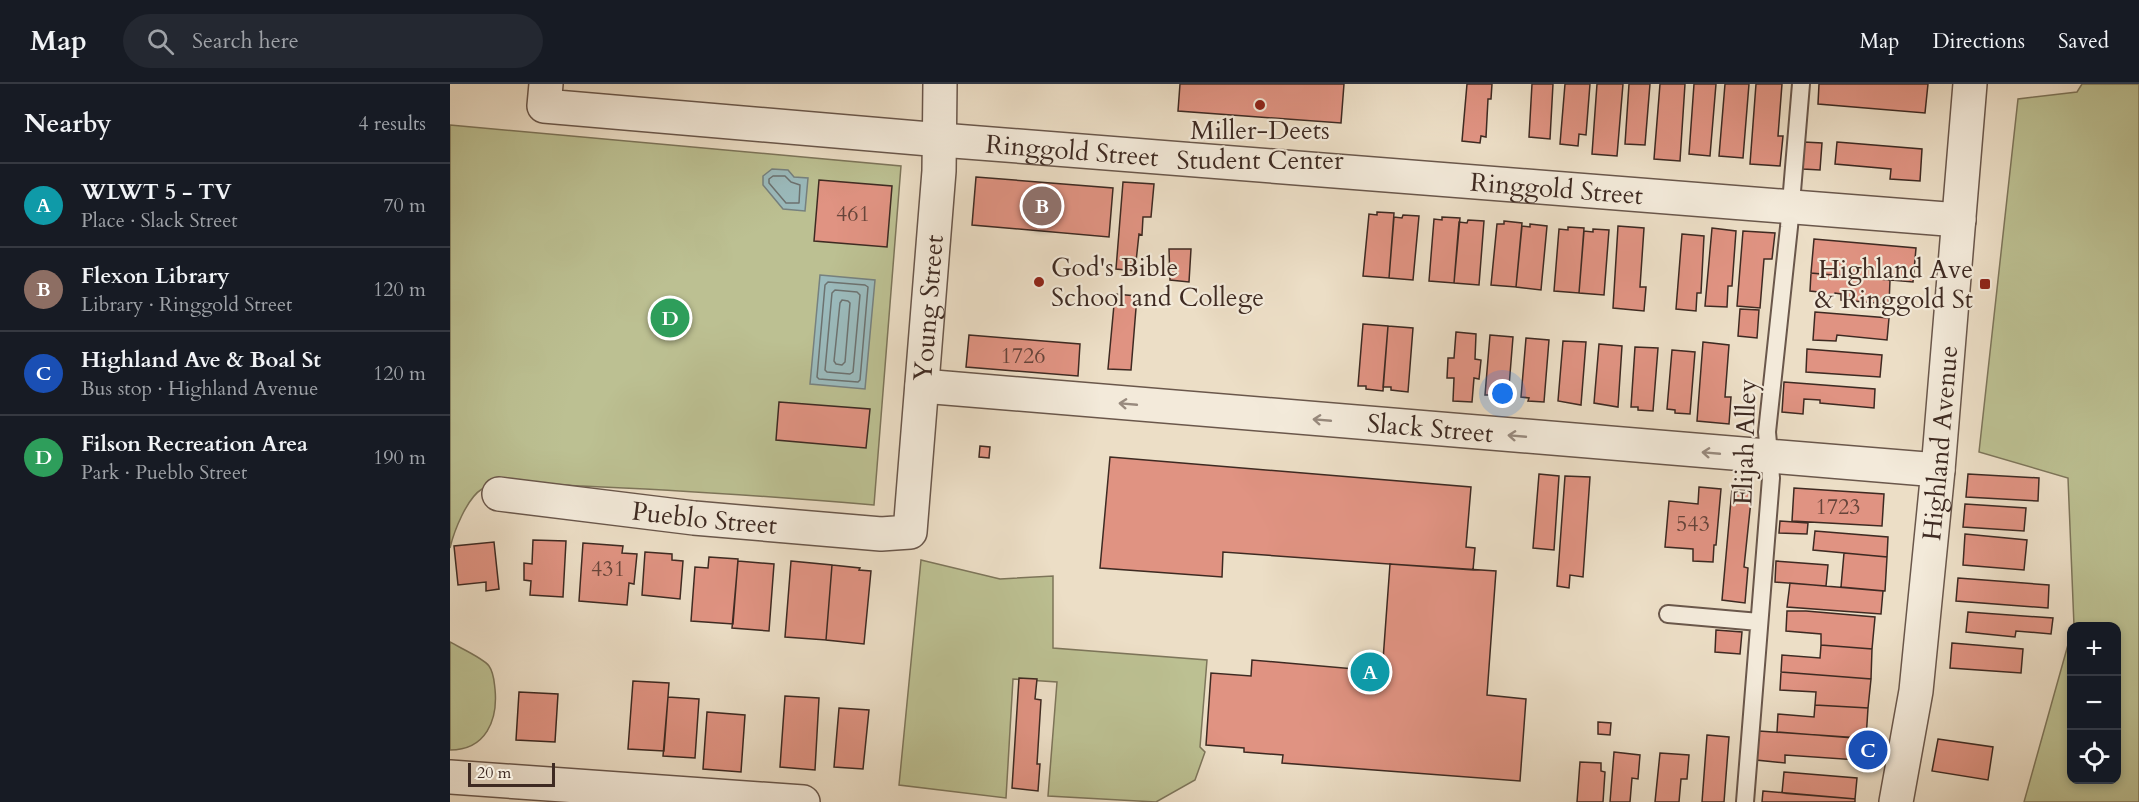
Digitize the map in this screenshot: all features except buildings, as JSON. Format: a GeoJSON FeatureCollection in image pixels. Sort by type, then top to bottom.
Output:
{"type":"FeatureCollection","features":[{"type":"Feature","properties":{"kind":"street","name":"Young Street"},"geometry":{"type":"LineString","coordinates":[[910,532],[940,140],[940,84]]}},
{"type":"Feature","properties":{"kind":"street","name":"Highland Avenue"},"geometry":{"type":"LineString","coordinates":[[1896,802],[1916,691],[1938,470],[1970,84]]}},
{"type":"Feature","properties":{"kind":"street","name":"Ringgold Street"},"geometry":{"type":"LineString","coordinates":[[545,95],[940,140],[1959,220]]}},
{"type":"Feature","properties":{"kind":"street","name":"Slack Street"},"geometry":{"type":"LineString","coordinates":[[922,387],[1938,470]]}},
{"type":"Feature","properties":{"kind":"street","name":"Pueblo Street"},"geometry":{"type":"LineString","coordinates":[[500,494],[694,518],[881,534],[910,532]]}},
{"type":"Feature","properties":{"kind":"street"},"geometry":{"type":"LineString","coordinates":[[450,777],[803,802]]}},
{"type":"Feature","properties":{"kind":"lane","name":"Elijah Alley"},"geometry":{"type":"LineString","coordinates":[[1745,802],[1771,478],[1767,432],[1801,84]]}},
{"type":"Feature","properties":{"kind":"lane"},"geometry":{"type":"LineString","coordinates":[[1668,614],[1759,622]]}},
{"type":"Feature","properties":{"kind":"green space"},"geometry":{"type":"Polygon","coordinates":[[[2082,84],[2139,84],[2139,802],[2024,802],[2067,648],[2067,784],[2121,784],[2121,622],[2074,622],[2068,478],[1979,452],[2018,99],[2077,92],[2082,84]]]}},
{"type":"Feature","properties":{"kind":"green space"},"geometry":{"type":"Polygon","coordinates":[[[450,125],[901,166],[874,505],[655,490],[530,483],[502,484],[482,489],[476,493],[466,507],[450,548],[450,125]]]}},
{"type":"Feature","properties":{"kind":"green space"},"geometry":{"type":"Polygon","coordinates":[[[921,560],[1000,579],[1053,576],[1053,648],[1207,660],[1200,747],[1205,752],[1195,780],[1156,802],[1048,796],[1057,682],[1013,679],[1006,798],[899,785],[921,560]]]}},
{"type":"Feature","properties":{"kind":"green space"},"geometry":{"type":"Polygon","coordinates":[[[450,642],[477,656],[489,666],[494,677],[495,701],[492,722],[481,739],[462,749],[450,750],[450,642]]]}},
{"type":"Feature","properties":{"kind":"water"},"geometry":{"type":"Polygon","coordinates":[[[772,169],[788,170],[794,177],[808,178],[805,211],[783,209],[763,185],[763,176],[772,169]]]}},
{"type":"Feature","properties":{"kind":"water"},"geometry":{"type":"Polygon","coordinates":[[[820,275],[875,280],[865,389],[810,384],[820,275]]]}},
{"type":"Feature","properties":{"kind":"place","name":"Miller-Deets Student Center"},"geometry":{"type":"Point","coordinates":[1260,105]}},
{"type":"Feature","properties":{"kind":"place","name":"Flexon Library"},"geometry":{"type":"Point","coordinates":[1042,206]}},
{"type":"Feature","properties":{"kind":"place","name":"God's Bible School and College"},"geometry":{"type":"Point","coordinates":[1039,282]}},
{"type":"Feature","properties":{"kind":"place","name":"Highland Ave & Ringgold St"},"geometry":{"type":"Point","coordinates":[1985,284]}},
{"type":"Feature","properties":{"kind":"place","name":"Filson Recreation Area"},"geometry":{"type":"Point","coordinates":[670,318]}},
{"type":"Feature","properties":{"kind":"place","name":"WLWT 5 - TV"},"geometry":{"type":"Point","coordinates":[1370,672]}},
{"type":"Feature","properties":{"kind":"place","name":"Highland Ave & Boal St"},"geometry":{"type":"Point","coordinates":[1868,750]}}]}
